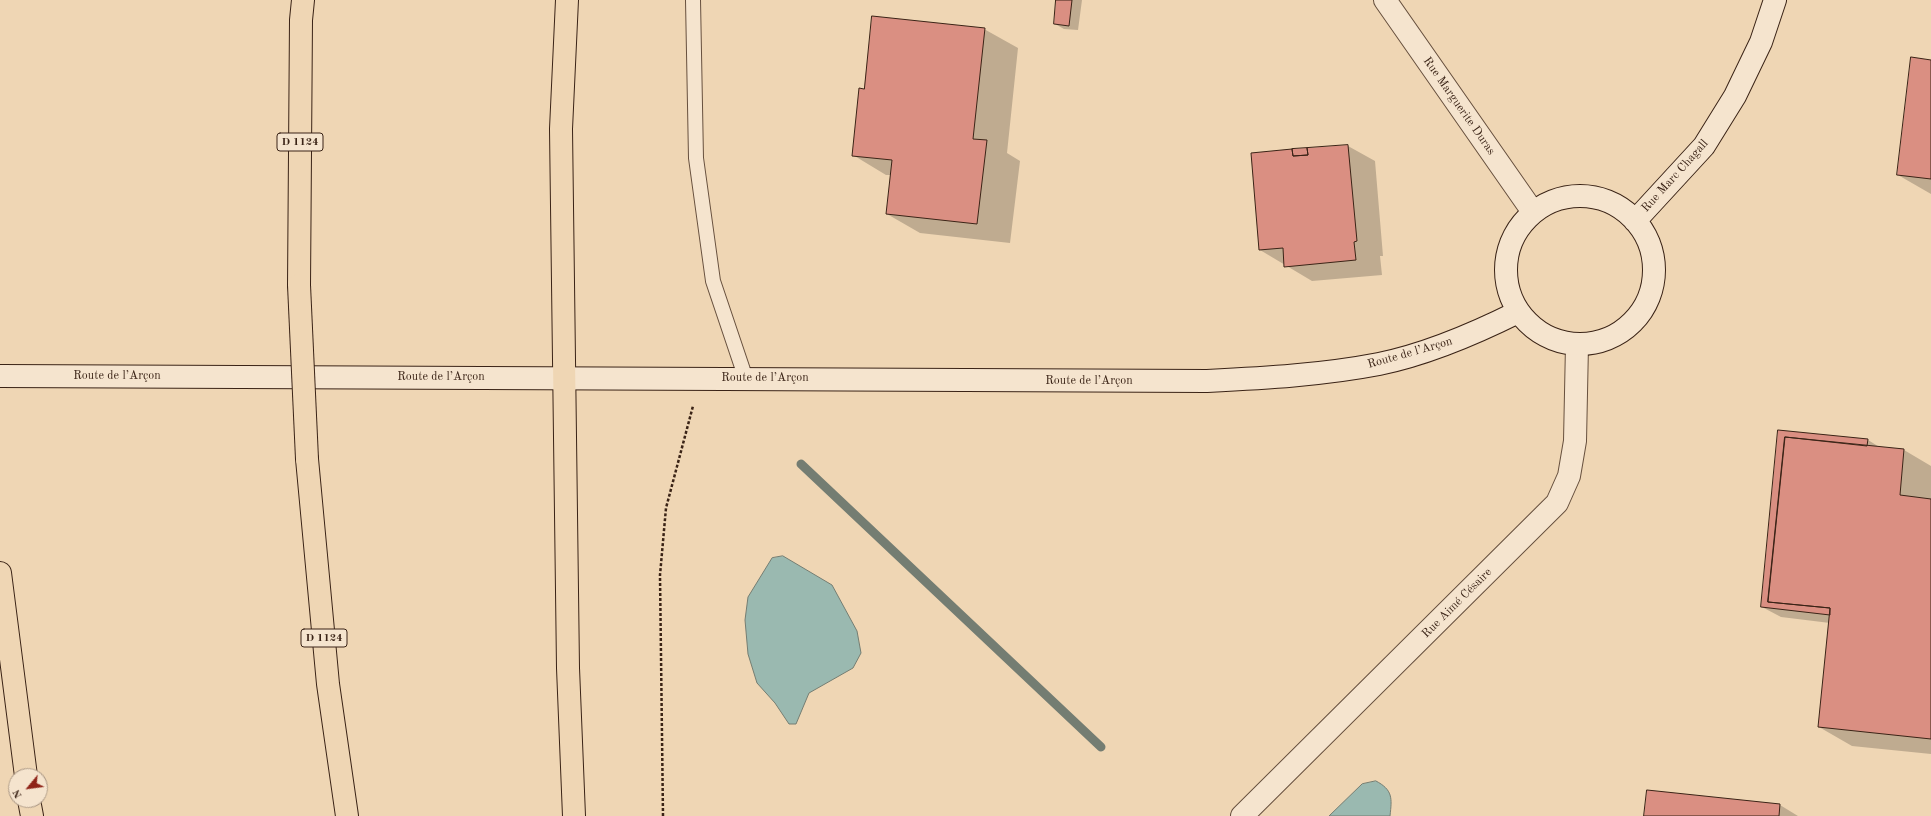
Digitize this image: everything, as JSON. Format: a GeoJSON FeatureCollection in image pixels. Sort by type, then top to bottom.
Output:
{"type":"FeatureCollection","features":[{"type":"Feature","properties":{"kind":"highway","name":"D 1124"},"geometry":{"type":"LineString","coordinates":[[303,0],[301,20],[299,285],[307,459],[328,684],[347,816]]}},
{"type":"Feature","properties":{"kind":"highway"},"geometry":{"type":"LineString","coordinates":[[567,0],[561,129],[568,668],[574,816]]}},
{"type":"Feature","properties":{"kind":"highway"},"geometry":{"type":"LineString","coordinates":[[0,573],[25,768]]}},
{"type":"Feature","properties":{"kind":"street","name":"Rue Marguerite Duras"},"geometry":{"type":"LineString","coordinates":[[1385,0],[1533,212]]}},
{"type":"Feature","properties":{"kind":"street","name":"Rue Marc Chagall"},"geometry":{"type":"LineString","coordinates":[[1635,221],[1704,146],[1731,103],[1761,42],[1775,0]]}},
{"type":"Feature","properties":{"kind":"street"},"geometry":{"type":"LineString","coordinates":[[1588,197],[1609,202],[1623,210],[1635,221],[1645,235],[1652,257],[1654,268],[1653,285],[1647,302],[1626,328],[1611,338],[1595,343],[1578,345],[1560,342],[1544,335],[1530,326],[1518,312],[1508,289],[1506,278],[1506,259],[1511,241],[1520,225],[1533,212],[1547,203],[1562,198],[1588,197]]}},
{"type":"Feature","properties":{"kind":"street","name":"Route de l’Arçon"},"geometry":{"type":"LineString","coordinates":[[0,376],[565,377],[1207,382],[1295,376],[1380,364],[1440,347],[1518,312]]}},
{"type":"Feature","properties":{"kind":"street","name":"Rue Aimé Césaire"},"geometry":{"type":"LineString","coordinates":[[1242,816],[1557,503],[1569,476],[1575,441],[1578,345]]}},
{"type":"Feature","properties":{"kind":"lane"},"geometry":{"type":"LineString","coordinates":[[693,0],[696,158],[713,282],[746,378]]}},
{"type":"Feature","properties":{"kind":"path"},"geometry":{"type":"LineString","coordinates":[[663,816],[660,575],[666,508],[701,378]]}},
{"type":"Feature","properties":{"kind":"water"},"geometry":{"type":"Polygon","coordinates":[[[783,556],[832,585],[857,631],[861,653],[853,668],[809,693],[796,724],[789,724],[775,703],[757,683],[748,654],[745,620],[748,597],[772,558],[783,556]]]}},
{"type":"Feature","properties":{"kind":"water"},"geometry":{"type":"Polygon","coordinates":[[[1376,781],[1386,788],[1390,795],[1390,816],[1329,816],[1362,784],[1376,781]]]}},
{"type":"Feature","properties":{"kind":"building"},"geometry":{"type":"Polygon","coordinates":[[[1056,0],[1072,0],[1069,26],[1054,24],[1056,0]]]}},
{"type":"Feature","properties":{"kind":"building"},"geometry":{"type":"Polygon","coordinates":[[[872,16],[985,28],[973,139],[987,140],[977,224],[886,214],[892,160],[852,156],[859,88],[864,89],[872,16]]]}},
{"type":"Feature","properties":{"kind":"building"},"geometry":{"type":"Polygon","coordinates":[[[1911,57],[1931,60],[1931,179],[1897,175],[1911,57]]]}},
{"type":"Feature","properties":{"kind":"building"},"geometry":{"type":"Polygon","coordinates":[[[1348,145],[1357,241],[1354,242],[1356,260],[1284,267],[1283,248],[1259,250],[1251,153],[1292,149],[1293,156],[1308,155],[1307,148],[1348,145]]]}},
{"type":"Feature","properties":{"kind":"building"},"geometry":{"type":"Polygon","coordinates":[[[1307,148],[1308,155],[1293,156],[1292,149],[1307,148]]]}},
{"type":"Feature","properties":{"kind":"building"},"geometry":{"type":"Polygon","coordinates":[[[1778,430],[1868,439],[1867,446],[1785,437],[1768,602],[1830,608],[1830,615],[1761,607],[1778,430]]]}},
{"type":"Feature","properties":{"kind":"building"},"geometry":{"type":"Polygon","coordinates":[[[1785,437],[1904,449],[1900,495],[1931,499],[1931,739],[1818,727],[1830,608],[1768,602],[1785,437]]]}},
{"type":"Feature","properties":{"kind":"building"},"geometry":{"type":"Polygon","coordinates":[[[1647,790],[1780,804],[1779,816],[1644,816],[1647,790]]]}},
{"type":"Feature","properties":{"kind":"waterway"},"geometry":{"type":"LineString","coordinates":[[801,464],[1101,747]]}}]}
